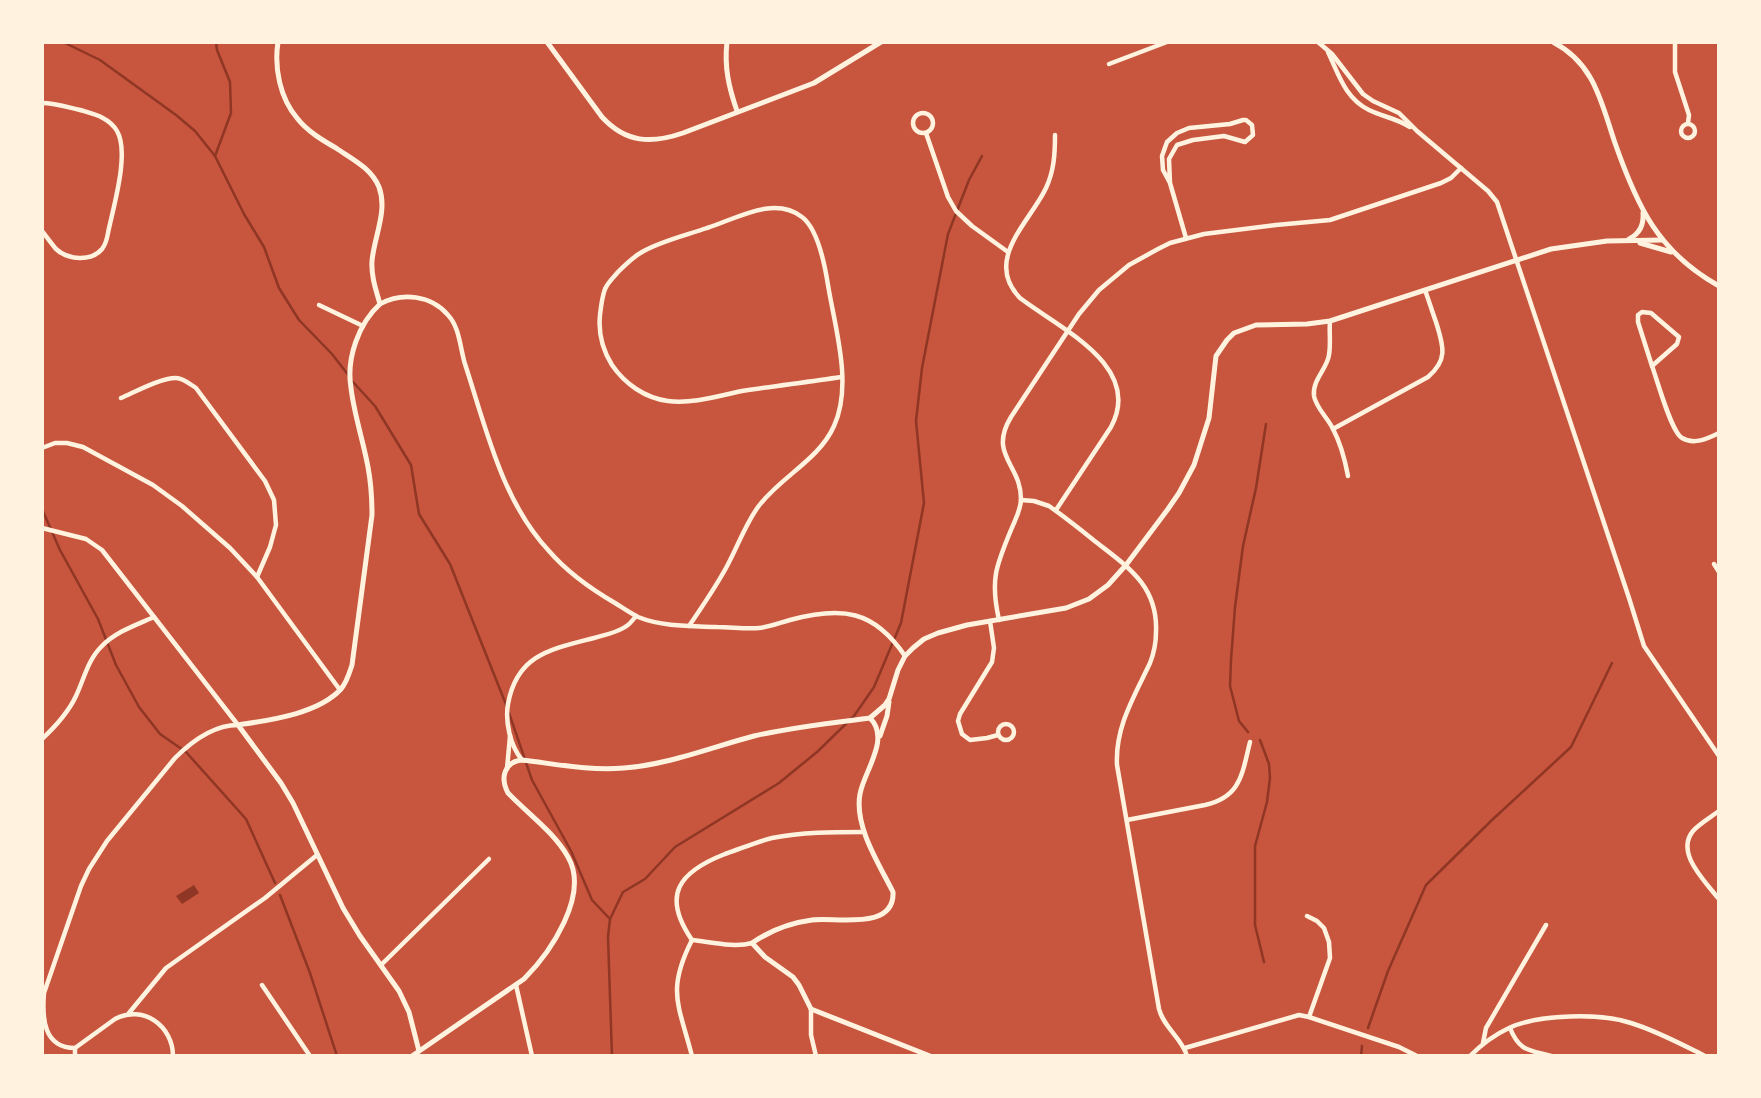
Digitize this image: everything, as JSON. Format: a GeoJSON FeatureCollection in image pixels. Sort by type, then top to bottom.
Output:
{"type":"FeatureCollection","features":[{"type":"Feature","properties":{"kind":"street"},"geometry":{"type":"LineString","coordinates":[[278,42],[278,72],[284,94],[298,120],[372,173],[380,190],[382,210],[372,264],[380,304]]}},
{"type":"Feature","properties":{"kind":"street"},"geometry":{"type":"LineString","coordinates":[[547,42],[602,117],[625,135],[642,139],[671,137],[814,83],[881,42]]}},
{"type":"Feature","properties":{"kind":"street"},"geometry":{"type":"LineString","coordinates":[[727,42],[725,58],[728,84],[737,111]]}},
{"type":"Feature","properties":{"kind":"street"},"geometry":{"type":"LineString","coordinates":[[1109,64],[1167,42]]}},
{"type":"Feature","properties":{"kind":"street"},"geometry":{"type":"LineString","coordinates":[[1318,42],[1334,55],[1363,94],[1399,113],[1497,202],[1644,646],[1719,756]]}},
{"type":"Feature","properties":{"kind":"street"},"geometry":{"type":"LineString","coordinates":[[1553,42],[1575,57],[1597,88],[1616,145],[1643,210],[1662,240],[1672,253],[1719,286]]}},
{"type":"Feature","properties":{"kind":"street"},"geometry":{"type":"LineString","coordinates":[[1675,42],[1675,72],[1689,115],[1688,123]]}},
{"type":"Feature","properties":{"kind":"street"},"geometry":{"type":"LineString","coordinates":[[1327,50],[1340,81],[1354,100],[1371,111],[1396,119],[1417,131]]}},
{"type":"Feature","properties":{"kind":"street"},"geometry":{"type":"LineString","coordinates":[[42,103],[91,113],[108,121],[117,130],[122,155],[108,233],[101,251],[89,258],[68,256],[56,248],[42,231]]}},
{"type":"Feature","properties":{"kind":"street"},"geometry":{"type":"LineString","coordinates":[[922,112],[933,119],[931,129],[926,133],[916,131],[912,121],[922,112]]}},
{"type":"Feature","properties":{"kind":"street"},"geometry":{"type":"LineString","coordinates":[[1170,183],[1169,159],[1177,145],[1193,139],[1224,136],[1245,142],[1253,135],[1252,125],[1243,120],[1183,130],[1172,137],[1164,149],[1163,170],[1170,183],[1186,238]]}},
{"type":"Feature","properties":{"kind":"street"},"geometry":{"type":"LineString","coordinates":[[926,133],[948,197],[956,211],[1008,252]]}},
{"type":"Feature","properties":{"kind":"street"},"geometry":{"type":"LineString","coordinates":[[1055,135],[1054,164],[1049,181],[1032,213],[1013,240],[1008,252],[1007,269],[1014,292],[1090,347],[1102,360],[1114,380],[1118,402],[1111,426],[1056,510]]}},
{"type":"Feature","properties":{"kind":"street"},"geometry":{"type":"LineString","coordinates":[[999,620],[994,594],[995,572],[1021,500],[1016,477],[1003,448],[1004,430],[1067,331],[1108,281],[1141,258],[1170,243],[1186,238],[1276,225],[1330,220],[1441,183],[1461,168]]}},
{"type":"Feature","properties":{"kind":"street"},"geometry":{"type":"LineString","coordinates":[[689,626],[725,570],[758,507],[814,453],[831,432],[842,396],[841,377],[837,336],[827,278],[819,246],[805,219],[795,213],[766,208],[642,251],[610,281],[604,292],[600,320],[600,336],[604,349],[624,380],[655,398],[699,400],[841,377]]}},
{"type":"Feature","properties":{"kind":"street"},"geometry":{"type":"LineString","coordinates":[[1626,241],[1642,227],[1643,210]]}},
{"type":"Feature","properties":{"kind":"street"},"geometry":{"type":"LineString","coordinates":[[692,940],[746,945],[786,925],[814,920],[867,919],[877,917],[889,908],[892,892],[864,832],[859,811],[860,792],[887,716],[898,670],[905,656],[919,643],[938,633],[1080,603],[1108,585],[1180,493],[1194,465],[1209,418],[1216,356],[1234,333],[1256,325],[1329,321],[1516,259],[1568,246],[1607,241],[1662,240]]}},
{"type":"Feature","properties":{"kind":"street"},"geometry":{"type":"LineString","coordinates":[[1626,241],[1672,253]]}},
{"type":"Feature","properties":{"kind":"street"},"geometry":{"type":"LineString","coordinates":[[1334,429],[1428,377],[1437,368],[1443,356],[1442,341],[1425,290]]}},
{"type":"Feature","properties":{"kind":"street"},"geometry":{"type":"LineString","coordinates":[[317,855],[265,898],[166,968],[128,1014],[115,1019],[75,1048],[62,1046],[48,1033],[43,1017],[43,993],[81,886],[96,856],[175,758],[200,738],[220,728],[293,715],[325,701],[340,690],[348,677],[352,665],[372,515],[369,469],[350,379],[354,350],[363,326],[380,304],[390,299],[414,297],[434,304],[449,315],[457,330],[463,357],[502,476],[524,520],[560,564],[585,584],[637,616],[656,622],[689,626],[757,628],[822,614],[851,614],[882,629],[905,656]]}},
{"type":"Feature","properties":{"kind":"street"},"geometry":{"type":"LineString","coordinates":[[319,305],[363,326]]}},
{"type":"Feature","properties":{"kind":"street"},"geometry":{"type":"LineString","coordinates":[[1652,366],[1677,344],[1679,337],[1651,313],[1642,312],[1638,315],[1638,322],[1652,366],[1672,423],[1678,435],[1683,439],[1697,441],[1719,433]]}},
{"type":"Feature","properties":{"kind":"street"},"geometry":{"type":"LineString","coordinates":[[1329,321],[1329,354],[1314,393],[1318,406],[1334,429],[1349,476]]}},
{"type":"Feature","properties":{"kind":"street"},"geometry":{"type":"LineString","coordinates":[[121,398],[163,380],[176,378],[197,388],[265,481],[274,500],[276,525],[257,577]]}},
{"type":"Feature","properties":{"kind":"street"},"geometry":{"type":"LineString","coordinates":[[42,448],[55,443],[83,447],[153,485],[206,527],[257,577],[340,690]]}},
{"type":"Feature","properties":{"kind":"street"},"geometry":{"type":"LineString","coordinates":[[1021,500],[1040,502],[1056,510],[1126,565],[1148,591],[1154,609],[1156,626],[1152,657],[1124,717],[1118,739],[1118,773],[1159,1009],[1166,1024],[1185,1048],[1187,1056]]}},
{"type":"Feature","properties":{"kind":"street"},"geometry":{"type":"LineString","coordinates":[[42,528],[86,539],[109,557],[281,783],[352,923],[396,985],[420,1054]]}},
{"type":"Feature","properties":{"kind":"street"},"geometry":{"type":"LineString","coordinates":[[1714,564],[1719,572]]}},
{"type":"Feature","properties":{"kind":"street"},"geometry":{"type":"LineString","coordinates":[[522,761],[517,755],[506,716],[510,693],[519,673],[529,663],[555,648],[615,632],[626,627],[637,616]]}},
{"type":"Feature","properties":{"kind":"street"},"geometry":{"type":"LineString","coordinates":[[42,739],[65,716],[92,657],[99,649],[125,629],[154,617]]}},
{"type":"Feature","properties":{"kind":"street"},"geometry":{"type":"LineString","coordinates":[[990,621],[994,648],[992,662],[960,713],[958,724],[962,734],[970,740],[998,735]]}},
{"type":"Feature","properties":{"kind":"street"},"geometry":{"type":"LineString","coordinates":[[412,1056],[420,1054],[516,985],[545,957],[558,936],[568,911],[574,881],[571,861],[560,845],[505,788],[504,776],[513,762],[581,768],[624,768],[663,761],[756,736],[820,723],[870,718],[889,699]]}},
{"type":"Feature","properties":{"kind":"street"},"geometry":{"type":"LineString","coordinates":[[870,718],[877,728],[878,739]]}},
{"type":"Feature","properties":{"kind":"street"},"geometry":{"type":"LineString","coordinates":[[507,769],[510,735]]}},
{"type":"Feature","properties":{"kind":"street"},"geometry":{"type":"LineString","coordinates":[[1127,820],[1215,803],[1226,797],[1238,783],[1250,742]]}},
{"type":"Feature","properties":{"kind":"street"},"geometry":{"type":"LineString","coordinates":[[1717,898],[1687,851],[1692,832],[1719,811]]}},
{"type":"Feature","properties":{"kind":"street"},"geometry":{"type":"LineString","coordinates":[[692,940],[680,919],[677,898],[685,877],[699,866],[741,848],[771,839],[814,833],[864,832]]}},
{"type":"Feature","properties":{"kind":"street"},"geometry":{"type":"LineString","coordinates":[[381,965],[489,859]]}},
{"type":"Feature","properties":{"kind":"street"},"geometry":{"type":"LineString","coordinates":[[1307,916],[1324,928],[1329,942],[1330,958],[1308,1017]]}},
{"type":"Feature","properties":{"kind":"street"},"geometry":{"type":"LineString","coordinates":[[1483,1044],[1486,1028],[1546,925]]}},
{"type":"Feature","properties":{"kind":"street"},"geometry":{"type":"LineString","coordinates":[[692,940],[680,967],[676,987],[679,1012],[692,1056]]}},
{"type":"Feature","properties":{"kind":"street"},"geometry":{"type":"LineString","coordinates":[[752,943],[799,985],[811,1009],[811,1035],[816,1056]]}},
{"type":"Feature","properties":{"kind":"street"},"geometry":{"type":"LineString","coordinates":[[262,985],[310,1056]]}},
{"type":"Feature","properties":{"kind":"street"},"geometry":{"type":"LineString","coordinates":[[516,985],[532,1056]]}},
{"type":"Feature","properties":{"kind":"street"},"geometry":{"type":"LineString","coordinates":[[811,1009],[930,1056]]}},
{"type":"Feature","properties":{"kind":"street"},"geometry":{"type":"LineString","coordinates":[[128,1014],[146,1017],[164,1029],[170,1038],[173,1056]]}},
{"type":"Feature","properties":{"kind":"street"},"geometry":{"type":"LineString","coordinates":[[1185,1048],[1299,1015],[1399,1047],[1417,1056]]}},
{"type":"Feature","properties":{"kind":"street"},"geometry":{"type":"LineString","coordinates":[[1470,1056],[1483,1044],[1510,1028],[1550,1018],[1587,1017],[1614,1018],[1650,1030],[1705,1056]]}},
{"type":"Feature","properties":{"kind":"street"},"geometry":{"type":"LineString","coordinates":[[1510,1028],[1515,1041],[1520,1045],[1551,1056]]}},
{"type":"Feature","properties":{"kind":"street"},"geometry":{"type":"LineString","coordinates":[[75,1048],[75,1056]]}},
{"type":"Feature","properties":{"kind":"shaded area"},"geometry":{"type":"Polygon","coordinates":[[[194,885],[199,893],[182,904],[176,896],[194,885]]]}},
{"type":"Feature","properties":{"kind":"waterway"},"geometry":{"type":"LineString","coordinates":[[63,42],[100,60],[195,131],[215,156],[264,247],[279,288],[299,320],[349,376]]}},
{"type":"Feature","properties":{"kind":"waterway"},"geometry":{"type":"LineString","coordinates":[[215,156],[231,113],[230,82],[216,42]]}},
{"type":"Feature","properties":{"kind":"waterway"},"geometry":{"type":"LineString","coordinates":[[612,1056],[608,937],[610,919],[623,892],[645,879],[675,847],[779,783],[817,752],[854,716],[874,687],[901,623],[924,503],[916,421],[922,368],[948,234],[969,180],[982,156]]}},
{"type":"Feature","properties":{"kind":"waterway"},"geometry":{"type":"LineString","coordinates":[[353,382],[375,406],[411,465],[419,514],[450,564],[507,707]]}},
{"type":"Feature","properties":{"kind":"waterway"},"geometry":{"type":"LineString","coordinates":[[1248,732],[1239,721],[1230,686],[1231,660],[1243,546],[1266,424]]}},
{"type":"Feature","properties":{"kind":"waterway"},"geometry":{"type":"LineString","coordinates":[[42,509],[60,550],[98,619],[116,665],[139,707],[160,734],[186,752],[246,819],[275,883]]}},
{"type":"Feature","properties":{"kind":"waterway"},"geometry":{"type":"LineString","coordinates":[[1368,1028],[1388,971],[1426,885],[1571,747],[1612,663]]}},
{"type":"Feature","properties":{"kind":"waterway"},"geometry":{"type":"LineString","coordinates":[[509,713],[532,780],[571,851],[592,900],[610,919]]}},
{"type":"Feature","properties":{"kind":"waterway"},"geometry":{"type":"LineString","coordinates":[[1260,740],[1269,764],[1270,778],[1267,802],[1255,846],[1255,925],[1264,962]]}},
{"type":"Feature","properties":{"kind":"waterway"},"geometry":{"type":"LineString","coordinates":[[280,895],[310,973],[337,1056]]}},
{"type":"Feature","properties":{"kind":"waterway"},"geometry":{"type":"LineString","coordinates":[[1361,1056],[1362,1046]]}}]}
